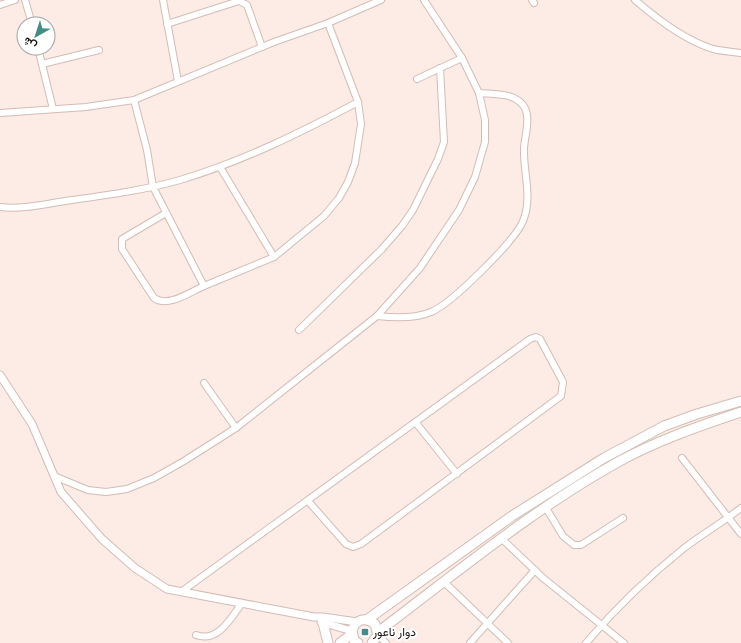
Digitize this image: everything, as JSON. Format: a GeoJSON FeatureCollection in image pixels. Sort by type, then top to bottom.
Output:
{"type":"FeatureCollection","features":[{"type":"Feature","properties":{"kind":"main road"},"geometry":{"type":"LineString","coordinates":[[368,619],[512,516],[604,458],[664,426],[697,414],[741,401]]}},
{"type":"Feature","properties":{"kind":"main road"},"geometry":{"type":"LineString","coordinates":[[372,643],[378,634],[501,538],[581,484],[619,462],[692,429],[741,412]]}},
{"type":"Feature","properties":{"kind":"main road"},"geometry":{"type":"LineString","coordinates":[[340,643],[352,632],[356,622],[362,619],[368,619],[375,624],[378,634]]}},
{"type":"Feature","properties":{"kind":"main road"},"geometry":{"type":"LineString","coordinates":[[323,623],[328,643]]}},
{"type":"Feature","properties":{"kind":"main road"},"geometry":{"type":"LineString","coordinates":[[352,632],[358,643]]}},
{"type":"Feature","properties":{"kind":"street"},"geometry":{"type":"LineString","coordinates":[[0,5],[15,0]]}},
{"type":"Feature","properties":{"kind":"street"},"geometry":{"type":"LineString","coordinates":[[25,0],[30,16]]}},
{"type":"Feature","properties":{"kind":"street"},"geometry":{"type":"LineString","coordinates":[[163,0],[178,81]]}},
{"type":"Feature","properties":{"kind":"street"},"geometry":{"type":"LineString","coordinates":[[0,113],[134,100],[262,47],[328,23],[380,0]]}},
{"type":"Feature","properties":{"kind":"street"},"geometry":{"type":"LineString","coordinates":[[54,476],[88,490],[106,492],[127,489],[154,478],[236,428],[377,316],[420,268],[459,210],[475,177],[485,142],[485,120],[479,93],[462,58],[424,0]]}},
{"type":"Feature","properties":{"kind":"street"},"geometry":{"type":"LineString","coordinates":[[635,0],[653,16],[691,40],[714,49],[741,53]]}},
{"type":"Feature","properties":{"kind":"street"},"geometry":{"type":"LineString","coordinates":[[167,24],[239,1],[247,5],[262,47]]}},
{"type":"Feature","properties":{"kind":"street"},"geometry":{"type":"LineString","coordinates":[[166,213],[122,239],[122,249],[154,298],[160,302],[168,302],[274,257],[324,216],[339,198],[348,182],[355,163],[362,124],[358,102],[328,23]]}},
{"type":"Feature","properties":{"kind":"street"},"geometry":{"type":"LineString","coordinates":[[42,64],[99,50]]}},
{"type":"Feature","properties":{"kind":"street"},"geometry":{"type":"LineString","coordinates":[[40,56],[53,109]]}},
{"type":"Feature","properties":{"kind":"street"},"geometry":{"type":"LineString","coordinates":[[417,79],[462,58]]}},
{"type":"Feature","properties":{"kind":"street"},"geometry":{"type":"LineString","coordinates":[[299,330],[381,250],[402,226],[413,210],[438,159],[444,142],[440,68]]}},
{"type":"Feature","properties":{"kind":"street"},"geometry":{"type":"LineString","coordinates":[[377,316],[410,317],[433,312],[446,303],[500,253],[523,221],[528,200],[524,161],[527,113],[520,102],[513,97],[501,94],[479,93]]}},
{"type":"Feature","properties":{"kind":"street"},"geometry":{"type":"LineString","coordinates":[[134,100],[147,150],[153,187],[204,286]]}},
{"type":"Feature","properties":{"kind":"street"},"geometry":{"type":"LineString","coordinates":[[0,207],[13,208],[153,187],[220,167],[292,137],[358,102]]}},
{"type":"Feature","properties":{"kind":"street"},"geometry":{"type":"LineString","coordinates":[[220,167],[274,257]]}},
{"type":"Feature","properties":{"kind":"street"},"geometry":{"type":"LineString","coordinates":[[181,592],[530,339],[536,337],[540,339],[563,382],[561,396],[361,544],[353,547],[346,544],[308,501]]}},
{"type":"Feature","properties":{"kind":"street"},"geometry":{"type":"LineString","coordinates":[[0,375],[32,424],[61,492],[73,508],[102,539],[135,568],[159,585],[181,592],[314,617],[356,622]]}},
{"type":"Feature","properties":{"kind":"street"},"geometry":{"type":"LineString","coordinates":[[204,383],[236,428]]}},
{"type":"Feature","properties":{"kind":"street"},"geometry":{"type":"LineString","coordinates":[[416,423],[457,474]]}},
{"type":"Feature","properties":{"kind":"street"},"geometry":{"type":"LineString","coordinates":[[682,458],[741,534]]}},
{"type":"Feature","properties":{"kind":"street"},"geometry":{"type":"LineString","coordinates":[[546,508],[563,536],[574,546],[581,545],[623,518]]}},
{"type":"Feature","properties":{"kind":"street"},"geometry":{"type":"LineString","coordinates":[[586,643],[601,625],[664,565],[704,533],[741,508]]}},
{"type":"Feature","properties":{"kind":"street"},"geometry":{"type":"LineString","coordinates":[[501,538],[535,570],[624,643]]}},
{"type":"Feature","properties":{"kind":"street"},"geometry":{"type":"LineString","coordinates":[[470,643],[535,570]]}},
{"type":"Feature","properties":{"kind":"street"},"geometry":{"type":"LineString","coordinates":[[444,582],[508,643]]}},
{"type":"Feature","properties":{"kind":"street"},"geometry":{"type":"LineString","coordinates":[[196,635],[204,638],[212,637],[220,632],[242,603]]}},
{"type":"Feature","properties":{"kind":"street"},"geometry":{"type":"LineString","coordinates":[[314,617],[323,623],[352,632]]}},
{"type":"Feature","properties":{"kind":"street"},"geometry":{"type":"LineString","coordinates":[[378,634],[386,643]]}},
{"type":"Feature","properties":{"kind":"place","name":"دوار ناعور"},"geometry":{"type":"Point","coordinates":[365,632]}}]}
